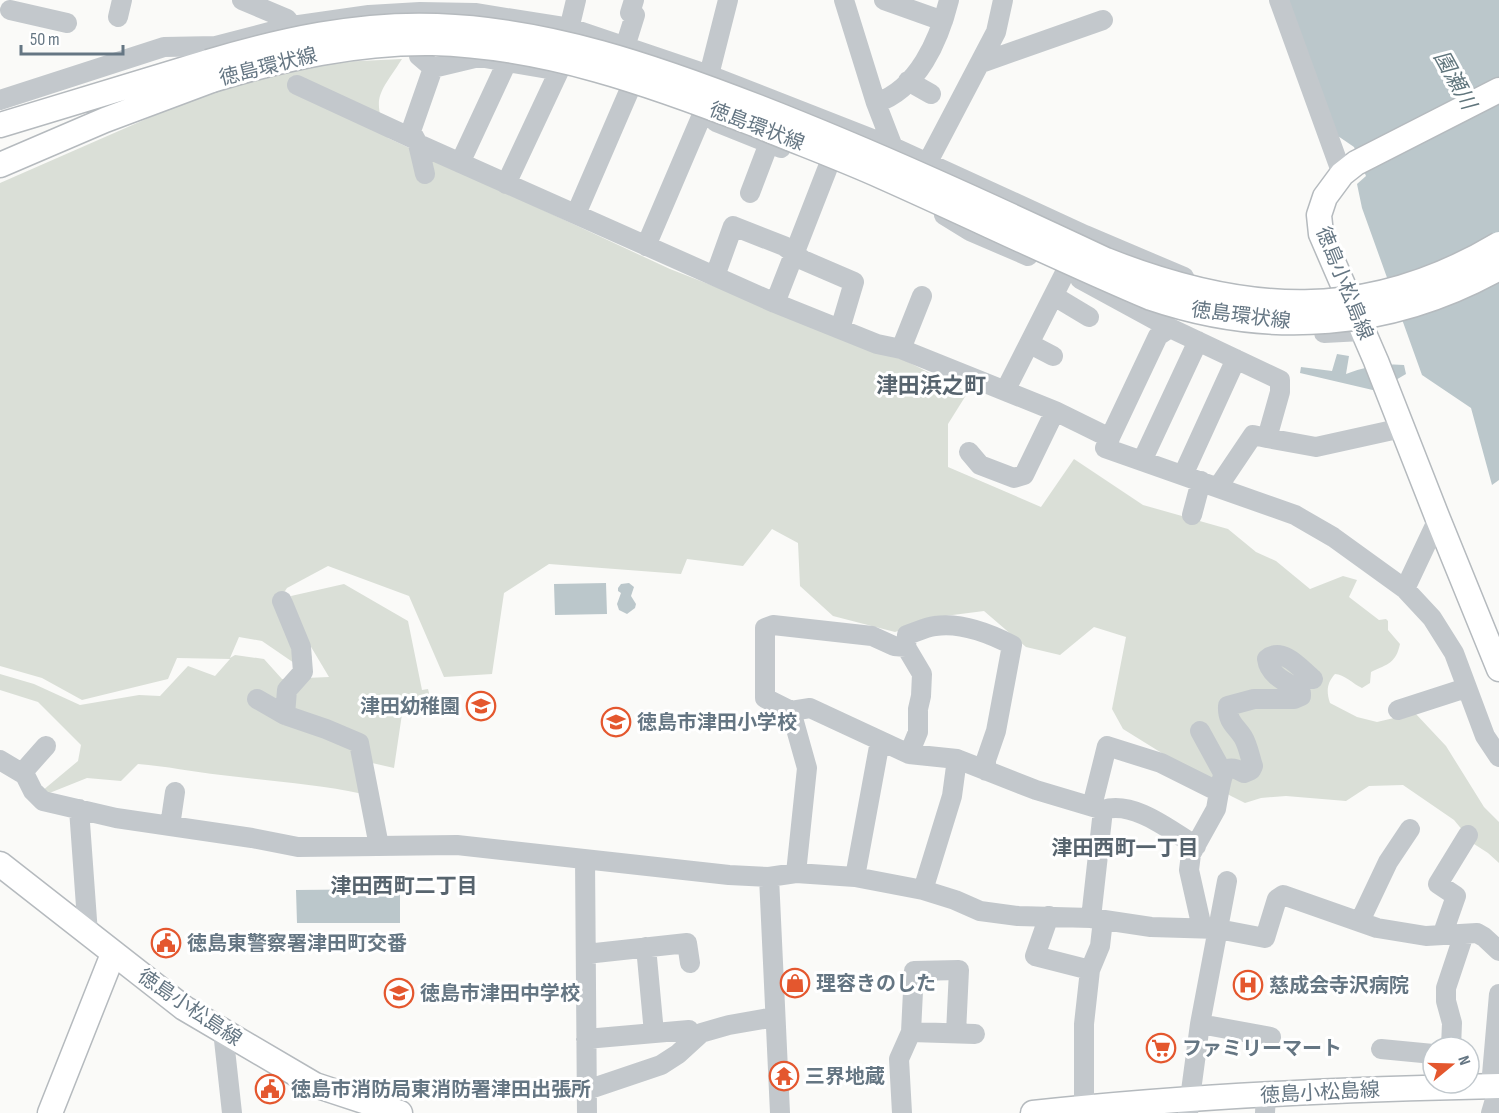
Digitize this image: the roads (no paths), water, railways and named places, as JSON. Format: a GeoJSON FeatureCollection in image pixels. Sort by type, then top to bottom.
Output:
{"type":"FeatureCollection","features":[{"type":"Feature","properties":{"kind":"main road","name":"徳島環状線"},"geometry":{"type":"LineString","coordinates":[[0,165],[105,120],[210,71],[290,40],[373,27],[436,26],[557,41],[658,70],[873,153],[1136,272],[1170,284],[1237,299],[1316,303],[1372,295],[1449,270],[1499,244]]}},
{"type":"Feature","properties":{"kind":"main road","name":"徳島環状線"},"geometry":{"type":"LineString","coordinates":[[0,125],[210,71],[380,45],[430,43],[471,46],[564,61],[658,88],[881,176],[1151,298],[1198,312],[1222,317],[1297,322],[1342,321],[1424,302],[1475,281],[1499,268]]}},
{"type":"Feature","properties":{"kind":"main road","name":"徳島小松島線"},"geometry":{"type":"LineString","coordinates":[[1402,428],[1376,361],[1321,234],[1319,215],[1325,197],[1349,169],[1499,90]]}},
{"type":"Feature","properties":{"kind":"main road"},"geometry":{"type":"LineString","coordinates":[[1402,428],[1499,669]]}},
{"type":"Feature","properties":{"kind":"main road","name":"徳島小松島線"},"geometry":{"type":"LineString","coordinates":[[0,864],[112,954],[184,1008],[315,1085],[400,1113]]}},
{"type":"Feature","properties":{"kind":"main road"},"geometry":{"type":"LineString","coordinates":[[50,1113],[112,954]]}},
{"type":"Feature","properties":{"kind":"main road","name":"徳島小松島線"},"geometry":{"type":"LineString","coordinates":[[1033,1113],[1084,1107],[1265,1104],[1361,1089],[1421,1086]]}},
{"type":"Feature","properties":{"kind":"main road","name":"徳島小松島線"},"geometry":{"type":"LineString","coordinates":[[1481,1086],[1496,1086]]}},
{"type":"Feature","properties":{"kind":"street"},"geometry":{"type":"LineString","coordinates":[[242,0],[286,19],[292,27]]}},
{"type":"Feature","properties":{"kind":"street"},"geometry":{"type":"LineString","coordinates":[[506,184],[559,71],[576,0]]}},
{"type":"Feature","properties":{"kind":"street"},"geometry":{"type":"LineString","coordinates":[[625,47],[635,15],[630,13],[634,0]]}},
{"type":"Feature","properties":{"kind":"street"},"geometry":{"type":"LineString","coordinates":[[646,246],[702,116],[713,77],[728,0]]}},
{"type":"Feature","properties":{"kind":"street"},"geometry":{"type":"LineString","coordinates":[[844,0],[876,103],[893,147]]}},
{"type":"Feature","properties":{"kind":"street"},"geometry":{"type":"LineString","coordinates":[[884,0],[944,21]]}},
{"type":"Feature","properties":{"kind":"street"},"geometry":{"type":"LineString","coordinates":[[876,103],[890,98],[922,66],[944,21],[949,0]]}},
{"type":"Feature","properties":{"kind":"street"},"geometry":{"type":"LineString","coordinates":[[909,199],[996,32],[1003,0]]}},
{"type":"Feature","properties":{"kind":"street"},"geometry":{"type":"LineString","coordinates":[[1279,0],[1349,169]]}},
{"type":"Feature","properties":{"kind":"street"},"geometry":{"type":"LineString","coordinates":[[0,100],[164,47],[216,46],[370,8],[420,12],[476,6],[515,19],[570,28],[713,77],[893,147],[1085,235],[1219,292],[1287,296],[1322,313],[1324,333],[1362,331]]}},
{"type":"Feature","properties":{"kind":"street"},"geometry":{"type":"LineString","coordinates":[[8,8],[68,23]]}},
{"type":"Feature","properties":{"kind":"street"},"geometry":{"type":"LineString","coordinates":[[420,12],[419,56],[433,68]]}},
{"type":"Feature","properties":{"kind":"street"},"geometry":{"type":"LineString","coordinates":[[459,163],[507,62],[515,19]]}},
{"type":"Feature","properties":{"kind":"street"},"geometry":{"type":"LineString","coordinates":[[981,63],[1103,20]]}},
{"type":"Feature","properties":{"kind":"street"},"geometry":{"type":"LineString","coordinates":[[576,214],[645,54]]}},
{"type":"Feature","properties":{"kind":"street"},"geometry":{"type":"LineString","coordinates":[[433,68],[479,57],[559,71],[631,91],[702,116],[941,213],[970,231],[1091,284],[1170,327],[1280,380],[1280,392],[1267,438]]}},
{"type":"Feature","properties":{"kind":"street"},"geometry":{"type":"LineString","coordinates":[[425,174],[417,142],[411,131],[433,68]]}},
{"type":"Feature","properties":{"kind":"street"},"geometry":{"type":"LineString","coordinates":[[908,81],[931,94]]}},
{"type":"Feature","properties":{"kind":"street"},"geometry":{"type":"LineString","coordinates":[[297,85],[459,163],[775,303],[877,344],[901,349],[1055,411],[1110,438]]}},
{"type":"Feature","properties":{"kind":"street"},"geometry":{"type":"LineString","coordinates":[[775,303],[829,167],[842,127]]}},
{"type":"Feature","properties":{"kind":"street"},"geometry":{"type":"LineString","coordinates":[[750,192],[769,143]]}},
{"type":"Feature","properties":{"kind":"street"},"geometry":{"type":"LineString","coordinates":[[715,276],[733,226],[784,246],[803,260],[854,282],[840,329]]}},
{"type":"Feature","properties":{"kind":"street"},"geometry":{"type":"LineString","coordinates":[[1005,391],[1085,235]]}},
{"type":"Feature","properties":{"kind":"street"},"geometry":{"type":"LineString","coordinates":[[901,349],[922,296]]}},
{"type":"Feature","properties":{"kind":"street"},"geometry":{"type":"LineString","coordinates":[[1054,296],[1089,317]]}},
{"type":"Feature","properties":{"kind":"street"},"geometry":{"type":"LineString","coordinates":[[1170,327],[1158,336],[1120,402],[1105,448],[1295,515],[1333,537],[1405,589],[1432,618],[1454,653],[1485,736],[1499,757]]}},
{"type":"Feature","properties":{"kind":"street"},"geometry":{"type":"LineString","coordinates":[[1142,460],[1198,341]]}},
{"type":"Feature","properties":{"kind":"street"},"geometry":{"type":"LineString","coordinates":[[1029,344],[1053,356]]}},
{"type":"Feature","properties":{"kind":"street"},"geometry":{"type":"LineString","coordinates":[[1192,515],[1236,359]]}},
{"type":"Feature","properties":{"kind":"street"},"geometry":{"type":"LineString","coordinates":[[969,452],[980,465],[1014,478],[1024,475],[1055,411]]}},
{"type":"Feature","properties":{"kind":"street"},"geometry":{"type":"LineString","coordinates":[[1201,481],[1253,435],[1316,447],[1402,428]]}},
{"type":"Feature","properties":{"kind":"street"},"geometry":{"type":"LineString","coordinates":[[1405,589],[1437,519]]}},
{"type":"Feature","properties":{"kind":"street"},"geometry":{"type":"LineString","coordinates":[[282,601],[301,646],[303,672],[287,690],[285,715]]}},
{"type":"Feature","properties":{"kind":"street"},"geometry":{"type":"LineString","coordinates":[[906,647],[894,646],[872,636],[773,625],[765,628],[765,698],[791,711],[810,708],[909,754],[957,759],[1036,790],[1098,808],[1139,812],[1196,846]]}},
{"type":"Feature","properties":{"kind":"street"},"geometry":{"type":"LineString","coordinates":[[909,754],[918,732],[922,674],[906,647],[907,635],[935,626],[962,627],[988,632],[1012,645],[996,731],[986,760],[986,771]]}},
{"type":"Feature","properties":{"kind":"street"},"geometry":{"type":"LineString","coordinates":[[1213,924],[1189,870],[1191,854],[1216,809],[1221,782],[1229,768],[1247,772],[1251,771],[1253,766],[1242,737],[1234,728],[1228,706],[1254,699],[1294,699],[1301,696],[1298,690],[1272,673],[1267,660],[1271,656],[1279,655],[1290,659],[1312,679]]}},
{"type":"Feature","properties":{"kind":"street"},"geometry":{"type":"LineString","coordinates":[[1398,710],[1466,688]]}},
{"type":"Feature","properties":{"kind":"street"},"geometry":{"type":"LineString","coordinates":[[257,699],[285,715],[360,743],[379,846]]}},
{"type":"Feature","properties":{"kind":"street"},"geometry":{"type":"LineString","coordinates":[[791,711],[807,768],[796,873]]}},
{"type":"Feature","properties":{"kind":"street"},"geometry":{"type":"LineString","coordinates":[[1200,731],[1221,782]]}},
{"type":"Feature","properties":{"kind":"street"},"geometry":{"type":"LineString","coordinates":[[855,877],[880,741]]}},
{"type":"Feature","properties":{"kind":"street"},"geometry":{"type":"LineString","coordinates":[[22,773],[46,746]]}},
{"type":"Feature","properties":{"kind":"street"},"geometry":{"type":"LineString","coordinates":[[1084,1107],[1084,1024],[1090,970],[1100,946],[1097,919],[1098,808],[1107,746],[1221,782]]}},
{"type":"Feature","properties":{"kind":"street"},"geometry":{"type":"LineString","coordinates":[[922,890],[952,796],[957,759]]}},
{"type":"Feature","properties":{"kind":"street"},"geometry":{"type":"LineString","coordinates":[[0,760],[25,775],[33,791],[43,801],[116,818],[298,847],[457,844],[729,875],[769,877],[796,873],[855,877],[922,890],[980,911],[1018,916],[1097,919],[1151,927],[1213,924],[1265,938],[1277,899],[1283,896],[1377,928],[1426,936],[1443,933],[1477,933],[1484,936],[1499,951]]}},
{"type":"Feature","properties":{"kind":"street"},"geometry":{"type":"LineString","coordinates":[[170,826],[175,792]]}},
{"type":"Feature","properties":{"kind":"street"},"geometry":{"type":"LineString","coordinates":[[79,809],[87,934]]}},
{"type":"Feature","properties":{"kind":"street"},"geometry":{"type":"LineString","coordinates":[[1360,921],[1388,862],[1410,829]]}},
{"type":"Feature","properties":{"kind":"street"},"geometry":{"type":"LineString","coordinates":[[1443,933],[1456,896],[1438,884],[1468,835]]}},
{"type":"Feature","properties":{"kind":"street"},"geometry":{"type":"LineString","coordinates":[[585,859],[587,1113]]}},
{"type":"Feature","properties":{"kind":"street"},"geometry":{"type":"LineString","coordinates":[[769,877],[780,1113]]}},
{"type":"Feature","properties":{"kind":"street"},"geometry":{"type":"LineString","coordinates":[[1189,1106],[1213,924],[1227,881]]}},
{"type":"Feature","properties":{"kind":"street"},"geometry":{"type":"LineString","coordinates":[[1049,916],[1035,956],[1090,970]]}},
{"type":"Feature","properties":{"kind":"street"},"geometry":{"type":"LineString","coordinates":[[1452,1035],[1452,1023],[1446,1000],[1446,988],[1464,934]]}},
{"type":"Feature","properties":{"kind":"street"},"geometry":{"type":"LineString","coordinates":[[586,954],[687,943],[690,963]]}},
{"type":"Feature","properties":{"kind":"street"},"geometry":{"type":"LineString","coordinates":[[646,947],[654,1033]]}},
{"type":"Feature","properties":{"kind":"street"},"geometry":{"type":"LineString","coordinates":[[902,1113],[899,1059],[910,1032],[914,971],[959,970],[966,1033],[910,1032]]}},
{"type":"Feature","properties":{"kind":"street"},"geometry":{"type":"LineString","coordinates":[[1491,1113],[1496,1086],[1499,994]]}},
{"type":"Feature","properties":{"kind":"street"},"geometry":{"type":"LineString","coordinates":[[587,1090],[661,1065],[678,1054],[701,1033],[729,1025],[775,1017]]}},
{"type":"Feature","properties":{"kind":"street"},"geometry":{"type":"LineString","coordinates":[[1200,1024],[1271,1037]]}},
{"type":"Feature","properties":{"kind":"street"},"geometry":{"type":"LineString","coordinates":[[586,1039],[689,1030]]}},
{"type":"Feature","properties":{"kind":"street"},"geometry":{"type":"LineString","coordinates":[[223,1031],[230,1113]]}},
{"type":"Feature","properties":{"kind":"street"},"geometry":{"type":"LineString","coordinates":[[1382,1049],[1421,1053]]}},
{"type":"Feature","properties":{"kind":"water","name":"園瀬川"},"geometry":{"type":"Polygon","coordinates":[[[1287,0],[1499,0],[1499,480],[1492,485],[1471,408],[1422,375],[1362,208],[1357,184],[1366,176],[1354,147],[1335,134],[1287,0]]]}},
{"type":"Feature","properties":{"kind":"water"},"geometry":{"type":"Polygon","coordinates":[[[1337,354],[1349,356],[1346,374],[1374,366],[1404,365],[1406,374],[1377,391],[1300,373],[1301,367],[1332,371],[1337,354]]]}},
{"type":"Feature","properties":{"kind":"water"},"geometry":{"type":"Polygon","coordinates":[[[606,583],[607,614],[555,615],[554,584],[606,583]]]}},
{"type":"Feature","properties":{"kind":"water"},"geometry":{"type":"Polygon","coordinates":[[[629,583],[634,587],[631,596],[636,604],[635,608],[627,614],[619,610],[617,604],[621,593],[618,588],[621,584],[629,583]]]}},
{"type":"Feature","properties":{"kind":"water"},"geometry":{"type":"Polygon","coordinates":[[[400,889],[400,923],[297,923],[296,890],[400,889]]]}},
{"type":"Feature","properties":{"kind":"place","name":"津田幼稚園"},"geometry":{"type":"Point","coordinates":[481,706]}},
{"type":"Feature","properties":{"kind":"place","name":"徳島市津田小学校"},"geometry":{"type":"Point","coordinates":[616,722]}},
{"type":"Feature","properties":{"kind":"place","name":"徳島東警察署津田町交番"},"geometry":{"type":"Point","coordinates":[166,943]}},
{"type":"Feature","properties":{"kind":"place","name":"理容きのした"},"geometry":{"type":"Point","coordinates":[795,983]}},
{"type":"Feature","properties":{"kind":"place","name":"慈成会寺沢病院"},"geometry":{"type":"Point","coordinates":[1248,985]}},
{"type":"Feature","properties":{"kind":"place","name":"徳島市津田中学校"},"geometry":{"type":"Point","coordinates":[399,993]}},
{"type":"Feature","properties":{"kind":"place","name":"ファミリーマート"},"geometry":{"type":"Point","coordinates":[1161,1048]}},
{"type":"Feature","properties":{"kind":"place","name":"三界地蔵"},"geometry":{"type":"Point","coordinates":[784,1076]}},
{"type":"Feature","properties":{"kind":"place","name":"徳島市消防局東消防署津田出張所"},"geometry":{"type":"Point","coordinates":[270,1089]}},
{"type":"Feature","properties":{"kind":"district","name":"津田浜之町"},"geometry":{"type":"Point","coordinates":[931,385]}},
{"type":"Feature","properties":{"kind":"district","name":"津田西町一丁目"},"geometry":{"type":"Point","coordinates":[1125,848]}},
{"type":"Feature","properties":{"kind":"district","name":"津田西町二丁目"},"geometry":{"type":"Point","coordinates":[404,886]}}]}
